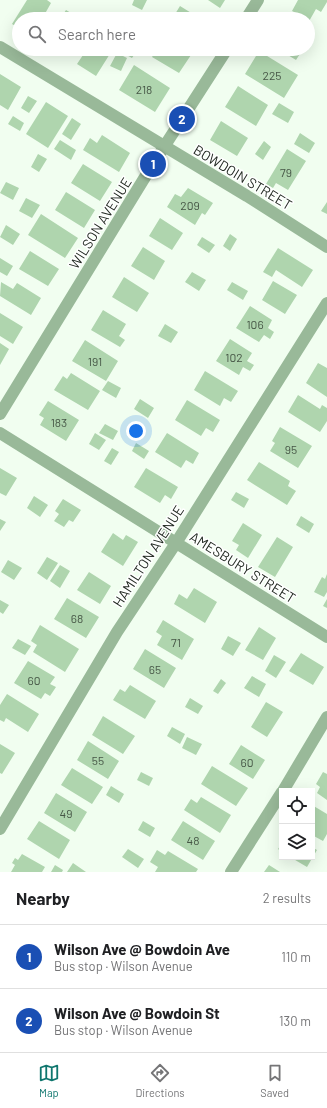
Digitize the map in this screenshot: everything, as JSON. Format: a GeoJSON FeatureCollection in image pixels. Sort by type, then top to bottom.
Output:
{"type":"FeatureCollection","features":[{"type":"Feature","properties":{"kind":"street"},"geometry":{"type":"LineString","coordinates":[[250,12],[258,0]]}},
{"type":"Feature","properties":{"kind":"street","name":"BOWDOIN STREET"},"geometry":{"type":"LineString","coordinates":[[0,47],[12,54]]}},
{"type":"Feature","properties":{"kind":"street","name":"BOWDOIN STREET"},"geometry":{"type":"LineString","coordinates":[[15,56],[247,196],[327,247]]}},
{"type":"Feature","properties":{"kind":"street","name":"WILSON AVENUE"},"geometry":{"type":"LineString","coordinates":[[0,414],[164,147],[222,56]]}},
{"type":"Feature","properties":{"kind":"street","name":"HAMILTON AVENUE"},"geometry":{"type":"LineString","coordinates":[[0,829],[117,632],[176,543],[327,303]]}},
{"type":"Feature","properties":{"kind":"street","name":"AMESBURY STREET"},"geometry":{"type":"LineString","coordinates":[[0,433],[327,637]]}},
{"type":"Feature","properties":{"kind":"street"},"geometry":{"type":"LineString","coordinates":[[284,788],[327,717]]}},
{"type":"Feature","properties":{"kind":"street"},"geometry":{"type":"LineString","coordinates":[[231,872],[279,796]]}},
{"type":"Feature","properties":{"kind":"building"},"geometry":{"type":"Polygon","coordinates":[[[27,0],[47,0],[51,3],[46,12],[20,12],[27,0]]]}},
{"type":"Feature","properties":{"kind":"building"},"geometry":{"type":"Polygon","coordinates":[[[134,0],[147,0],[142,10],[132,5],[134,0]]]}},
{"type":"Feature","properties":{"kind":"building"},"geometry":{"type":"Polygon","coordinates":[[[208,0],[225,0],[220,8],[208,0]]]}},
{"type":"Feature","properties":{"kind":"building"},"geometry":{"type":"Polygon","coordinates":[[[298,0],[327,0],[321,12],[316,9],[314,12],[292,11],[298,0]]]}},
{"type":"Feature","properties":{"kind":"building"},"geometry":{"type":"Polygon","coordinates":[[[180,6],[190,12],[176,12],[180,6]]]}},
{"type":"Feature","properties":{"kind":"building"},"geometry":{"type":"Polygon","coordinates":[[[82,56],[109,56],[96,76],[77,64],[82,56]]]}},
{"type":"Feature","properties":{"kind":"building"},"geometry":{"type":"Polygon","coordinates":[[[115,56],[123,56],[127,58],[121,71],[110,66],[115,56]]]}},
{"type":"Feature","properties":{"kind":"building"},"geometry":{"type":"Polygon","coordinates":[[[153,56],[190,56],[179,73],[153,56]]]}},
{"type":"Feature","properties":{"kind":"building"},"geometry":{"type":"Polygon","coordinates":[[[256,56],[267,56],[298,75],[284,98],[245,74],[256,56]]]}},
{"type":"Feature","properties":{"kind":"building"},"geometry":{"type":"Polygon","coordinates":[[[289,56],[299,56],[296,60],[289,56]]]}},
{"type":"Feature","properties":{"kind":"building"},"geometry":{"type":"Polygon","coordinates":[[[134,65],[170,88],[155,112],[119,90],[134,65]]]}},
{"type":"Feature","properties":{"kind":"building"},"geometry":{"type":"Polygon","coordinates":[[[0,74],[21,87],[8,110],[0,105],[0,74]]]}},
{"type":"Feature","properties":{"kind":"building"},"geometry":{"type":"Polygon","coordinates":[[[238,86],[268,105],[256,126],[225,107],[238,86]]]}},
{"type":"Feature","properties":{"kind":"building"},"geometry":{"type":"Polygon","coordinates":[[[28,96],[37,101],[29,113],[21,108],[28,96]]]}},
{"type":"Feature","properties":{"kind":"building"},"geometry":{"type":"Polygon","coordinates":[[[46,102],[68,116],[48,148],[26,134],[46,102]]]}},
{"type":"Feature","properties":{"kind":"building"},"geometry":{"type":"Polygon","coordinates":[[[279,103],[294,112],[288,123],[272,114],[279,103]]]}},
{"type":"Feature","properties":{"kind":"building"},"geometry":{"type":"Polygon","coordinates":[[[13,116],[24,123],[20,131],[8,124],[13,116]]]}},
{"type":"Feature","properties":{"kind":"building"},"geometry":{"type":"Polygon","coordinates":[[[72,118],[81,124],[71,140],[62,134],[72,118]]]}},
{"type":"Feature","properties":{"kind":"building"},"geometry":{"type":"Polygon","coordinates":[[[221,121],[248,138],[237,156],[210,140],[221,121]]]}},
{"type":"Feature","properties":{"kind":"building"},"geometry":{"type":"Polygon","coordinates":[[[300,133],[315,143],[309,153],[294,144],[300,133]]]}},
{"type":"Feature","properties":{"kind":"building"},"geometry":{"type":"Polygon","coordinates":[[[102,135],[130,153],[119,172],[83,150],[90,138],[97,143],[102,135]]]}},
{"type":"Feature","properties":{"kind":"building"},"geometry":{"type":"Polygon","coordinates":[[[60,140],[76,150],[71,160],[54,149],[60,140]]]}},
{"type":"Feature","properties":{"kind":"building"},"geometry":{"type":"Polygon","coordinates":[[[264,141],[271,147],[263,160],[255,154],[264,141]]]}},
{"type":"Feature","properties":{"kind":"building"},"geometry":{"type":"Polygon","coordinates":[[[287,149],[306,161],[288,190],[276,183],[273,188],[266,184],[287,149]]]}},
{"type":"Feature","properties":{"kind":"building"},"geometry":{"type":"Polygon","coordinates":[[[38,154],[47,159],[39,172],[31,167],[38,154]]]}},
{"type":"Feature","properties":{"kind":"building"},"geometry":{"type":"Polygon","coordinates":[[[83,164],[112,182],[100,201],[71,183],[83,164]]]}},
{"type":"Feature","properties":{"kind":"building"},"geometry":{"type":"Polygon","coordinates":[[[6,182],[19,188],[13,200],[0,193],[6,182]]]}},
{"type":"Feature","properties":{"kind":"building"},"geometry":{"type":"Polygon","coordinates":[[[188,188],[213,203],[205,215],[202,213],[195,225],[167,207],[175,194],[181,197],[188,188]]]}},
{"type":"Feature","properties":{"kind":"building"},"geometry":{"type":"Polygon","coordinates":[[[66,192],[95,210],[84,228],[55,210],[66,192]]]}},
{"type":"Feature","properties":{"kind":"building"},"geometry":{"type":"Polygon","coordinates":[[[26,198],[40,205],[32,218],[19,211],[26,198]]]}},
{"type":"Feature","properties":{"kind":"building"},"geometry":{"type":"Polygon","coordinates":[[[327,202],[327,214],[321,211],[327,202]]]}},
{"type":"Feature","properties":{"kind":"building"},"geometry":{"type":"Polygon","coordinates":[[[41,214],[78,238],[65,258],[28,235],[41,214]]]}},
{"type":"Feature","properties":{"kind":"building"},"geometry":{"type":"Polygon","coordinates":[[[160,218],[183,233],[172,250],[149,236],[160,218]]]}},
{"type":"Feature","properties":{"kind":"building"},"geometry":{"type":"Polygon","coordinates":[[[6,225],[20,234],[13,245],[0,237],[6,225]]]}},
{"type":"Feature","properties":{"kind":"building"},"geometry":{"type":"Polygon","coordinates":[[[230,234],[237,239],[230,251],[223,246],[230,234]]]}},
{"type":"Feature","properties":{"kind":"building"},"geometry":{"type":"Polygon","coordinates":[[[202,237],[215,245],[209,253],[197,245],[202,237]]]}},
{"type":"Feature","properties":{"kind":"building"},"geometry":{"type":"Polygon","coordinates":[[[143,247],[165,261],[154,280],[131,266],[143,247]]]}},
{"type":"Feature","properties":{"kind":"building"},"geometry":{"type":"Polygon","coordinates":[[[278,248],[313,270],[302,287],[276,270],[272,277],[263,272],[278,248]]]}},
{"type":"Feature","properties":{"kind":"building"},"geometry":{"type":"Polygon","coordinates":[[[30,251],[59,269],[48,286],[19,269],[30,251]]]}},
{"type":"Feature","properties":{"kind":"building"},"geometry":{"type":"Polygon","coordinates":[[[0,258],[13,266],[7,276],[0,272],[0,258]]]}},
{"type":"Feature","properties":{"kind":"building"},"geometry":{"type":"Polygon","coordinates":[[[192,272],[206,280],[199,291],[185,282],[192,272]]]}},
{"type":"Feature","properties":{"kind":"building"},"geometry":{"type":"Polygon","coordinates":[[[124,277],[149,293],[137,312],[112,297],[124,277]]]}},
{"type":"Feature","properties":{"kind":"building"},"geometry":{"type":"Polygon","coordinates":[[[273,281],[297,295],[285,314],[262,300],[273,281]]]}},
{"type":"Feature","properties":{"kind":"building"},"geometry":{"type":"Polygon","coordinates":[[[1,282],[13,289],[17,283],[41,298],[31,315],[0,296],[1,282]]]}},
{"type":"Feature","properties":{"kind":"building"},"geometry":{"type":"Polygon","coordinates":[[[232,282],[248,291],[243,300],[227,290],[232,282]]]}},
{"type":"Feature","properties":{"kind":"building"},"geometry":{"type":"Polygon","coordinates":[[[250,306],[272,320],[268,328],[274,332],[270,339],[264,335],[259,342],[236,328],[250,306]]]}},
{"type":"Feature","properties":{"kind":"building"},"geometry":{"type":"Polygon","coordinates":[[[103,310],[126,324],[119,336],[125,340],[120,347],[91,330],[103,310]]]}},
{"type":"Feature","properties":{"kind":"building"},"geometry":{"type":"Polygon","coordinates":[[[0,313],[23,327],[13,344],[0,336],[0,313]]]}},
{"type":"Feature","properties":{"kind":"building"},"geometry":{"type":"Polygon","coordinates":[[[165,324],[178,332],[171,343],[158,336],[165,324]]]}},
{"type":"Feature","properties":{"kind":"building"},"geometry":{"type":"Polygon","coordinates":[[[230,339],[252,353],[247,361],[254,365],[250,371],[243,367],[239,375],[216,361],[230,339]]]}},
{"type":"Feature","properties":{"kind":"building"},"geometry":{"type":"Polygon","coordinates":[[[85,340],[118,361],[106,381],[72,361],[85,340]]]}},
{"type":"Feature","properties":{"kind":"building"},"geometry":{"type":"Polygon","coordinates":[[[0,343],[9,349],[0,365],[0,343]]]}},
{"type":"Feature","properties":{"kind":"building"},"geometry":{"type":"Polygon","coordinates":[[[318,363],[327,368],[327,397],[306,383],[318,363]]]}},
{"type":"Feature","properties":{"kind":"building"},"geometry":{"type":"Polygon","coordinates":[[[205,371],[238,391],[231,402],[224,398],[220,406],[194,390],[205,371]]]}},
{"type":"Feature","properties":{"kind":"building"},"geometry":{"type":"Polygon","coordinates":[[[71,373],[100,391],[88,410],[54,390],[63,376],[67,379],[71,373]]]}},
{"type":"Feature","properties":{"kind":"building"},"geometry":{"type":"Polygon","coordinates":[[[108,381],[121,388],[116,398],[102,390],[108,381]]]}},
{"type":"Feature","properties":{"kind":"building"},"geometry":{"type":"Polygon","coordinates":[[[298,395],[320,409],[322,405],[327,408],[327,421],[320,432],[288,412],[298,395]]]}},
{"type":"Feature","properties":{"kind":"building"},"geometry":{"type":"Polygon","coordinates":[[[140,399],[154,408],[148,418],[134,409],[140,399]]]}},
{"type":"Feature","properties":{"kind":"building"},"geometry":{"type":"Polygon","coordinates":[[[187,400],[220,420],[213,432],[206,428],[201,436],[175,420],[187,400]]]}},
{"type":"Feature","properties":{"kind":"building"},"geometry":{"type":"Polygon","coordinates":[[[48,401],[79,420],[66,441],[40,425],[44,418],[39,415],[48,401]]]}},
{"type":"Feature","properties":{"kind":"building"},"geometry":{"type":"Polygon","coordinates":[[[105,424],[118,431],[113,440],[99,433],[105,424]]]}},
{"type":"Feature","properties":{"kind":"building"},"geometry":{"type":"Polygon","coordinates":[[[280,427],[312,446],[298,468],[270,451],[275,443],[272,441],[280,427]]]}},
{"type":"Feature","properties":{"kind":"building"},"geometry":{"type":"Polygon","coordinates":[[[95,433],[106,440],[99,450],[89,444],[95,433]]]}},
{"type":"Feature","properties":{"kind":"building"},"geometry":{"type":"Polygon","coordinates":[[[167,433],[199,453],[193,464],[186,460],[181,468],[155,452],[167,433]]]}},
{"type":"Feature","properties":{"kind":"building"},"geometry":{"type":"Polygon","coordinates":[[[136,443],[149,451],[144,459],[132,451],[136,443]]]}},
{"type":"Feature","properties":{"kind":"building"},"geometry":{"type":"Polygon","coordinates":[[[112,448],[119,452],[111,465],[104,461],[112,448]]]}},
{"type":"Feature","properties":{"kind":"building"},"geometry":{"type":"Polygon","coordinates":[[[259,462],[290,481],[288,486],[296,491],[287,505],[247,480],[259,462]]]}},
{"type":"Feature","properties":{"kind":"building"},"geometry":{"type":"Polygon","coordinates":[[[0,468],[17,478],[6,496],[0,493],[0,468]]]}},
{"type":"Feature","properties":{"kind":"building"},"geometry":{"type":"Polygon","coordinates":[[[146,468],[178,487],[171,499],[165,495],[160,503],[134,487],[146,468]]]}},
{"type":"Feature","properties":{"kind":"building"},"geometry":{"type":"Polygon","coordinates":[[[236,492],[249,499],[244,508],[231,500],[236,492]]]}},
{"type":"Feature","properties":{"kind":"building"},"geometry":{"type":"Polygon","coordinates":[[[34,496],[48,505],[40,517],[27,508],[34,496]]]}},
{"type":"Feature","properties":{"kind":"building"},"geometry":{"type":"Polygon","coordinates":[[[63,499],[81,510],[73,522],[69,520],[64,527],[54,521],[59,514],[55,511],[63,499]]]}},
{"type":"Feature","properties":{"kind":"building"},"geometry":{"type":"Polygon","coordinates":[[[301,516],[314,524],[309,533],[296,525],[301,516]]]}},
{"type":"Feature","properties":{"kind":"building"},"geometry":{"type":"Polygon","coordinates":[[[0,519],[6,522],[0,531],[0,519]]]}},
{"type":"Feature","properties":{"kind":"building"},"geometry":{"type":"Polygon","coordinates":[[[243,523],[262,535],[248,558],[236,550],[239,545],[232,541],[243,523]]]}},
{"type":"Feature","properties":{"kind":"building"},"geometry":{"type":"Polygon","coordinates":[[[113,533],[123,540],[126,535],[138,542],[123,566],[101,552],[113,533]]]}},
{"type":"Feature","properties":{"kind":"building"},"geometry":{"type":"Polygon","coordinates":[[[277,537],[293,547],[275,577],[258,567],[277,537]]]}},
{"type":"Feature","properties":{"kind":"building"},"geometry":{"type":"Polygon","coordinates":[[[47,557],[58,563],[47,580],[37,573],[47,557]]]}},
{"type":"Feature","properties":{"kind":"building"},"geometry":{"type":"Polygon","coordinates":[[[8,560],[22,568],[14,580],[1,572],[8,560]]]}},
{"type":"Feature","properties":{"kind":"building"},"geometry":{"type":"Polygon","coordinates":[[[60,565],[70,571],[60,588],[50,581],[60,565]]]}},
{"type":"Feature","properties":{"kind":"building"},"geometry":{"type":"Polygon","coordinates":[[[89,572],[111,586],[100,604],[77,590],[89,572]]]}},
{"type":"Feature","properties":{"kind":"building"},"geometry":{"type":"Polygon","coordinates":[[[327,574],[327,592],[324,597],[314,592],[322,577],[325,579],[327,574]]]}},
{"type":"Feature","properties":{"kind":"building"},"geometry":{"type":"Polygon","coordinates":[[[194,588],[217,602],[205,623],[174,604],[179,594],[187,599],[194,588]]]}},
{"type":"Feature","properties":{"kind":"building"},"geometry":{"type":"Polygon","coordinates":[[[67,598],[99,617],[86,638],[54,619],[67,598]]]}},
{"type":"Feature","properties":{"kind":"building"},"geometry":{"type":"Polygon","coordinates":[[[327,599],[327,608],[323,606],[327,599]]]}},
{"type":"Feature","properties":{"kind":"building"},"geometry":{"type":"Polygon","coordinates":[[[0,600],[9,605],[3,614],[0,612],[0,600]]]}},
{"type":"Feature","properties":{"kind":"building"},"geometry":{"type":"Polygon","coordinates":[[[163,620],[194,639],[182,660],[157,645],[162,636],[156,632],[163,620]]]}},
{"type":"Feature","properties":{"kind":"building"},"geometry":{"type":"Polygon","coordinates":[[[40,625],[79,649],[65,672],[33,652],[37,645],[31,641],[40,625]]]}},
{"type":"Feature","properties":{"kind":"building"},"geometry":{"type":"Polygon","coordinates":[[[259,627],[276,638],[263,660],[245,650],[259,627]]]}},
{"type":"Feature","properties":{"kind":"building"},"geometry":{"type":"Polygon","coordinates":[[[228,636],[241,643],[233,656],[221,649],[228,636]]]}},
{"type":"Feature","properties":{"kind":"building"},"geometry":{"type":"Polygon","coordinates":[[[18,639],[31,646],[25,655],[12,648],[18,639]]]}},
{"type":"Feature","properties":{"kind":"building"},"geometry":{"type":"Polygon","coordinates":[[[145,649],[176,668],[164,688],[133,669],[145,649]]]}},
{"type":"Feature","properties":{"kind":"building"},"geometry":{"type":"Polygon","coordinates":[[[301,653],[324,667],[313,685],[289,671],[301,653]]]}},
{"type":"Feature","properties":{"kind":"building"},"geometry":{"type":"Polygon","coordinates":[[[274,655],[286,662],[276,678],[265,671],[274,655]]]}},
{"type":"Feature","properties":{"kind":"building"},"geometry":{"type":"Polygon","coordinates":[[[28,661],[55,677],[50,684],[56,687],[50,696],[45,693],[41,699],[14,683],[28,661]]]}},
{"type":"Feature","properties":{"kind":"building"},"geometry":{"type":"Polygon","coordinates":[[[252,676],[266,684],[259,697],[244,688],[252,676]]]}},
{"type":"Feature","properties":{"kind":"building"},"geometry":{"type":"Polygon","coordinates":[[[221,679],[226,683],[218,694],[213,691],[221,679]]]}},
{"type":"Feature","properties":{"kind":"building"},"geometry":{"type":"Polygon","coordinates":[[[130,685],[156,701],[145,719],[113,700],[120,689],[125,692],[130,685]]]}},
{"type":"Feature","properties":{"kind":"building"},"geometry":{"type":"Polygon","coordinates":[[[7,694],[39,714],[28,732],[6,718],[4,722],[0,720],[0,705],[7,694]]]}},
{"type":"Feature","properties":{"kind":"building"},"geometry":{"type":"Polygon","coordinates":[[[190,698],[203,706],[198,714],[185,707],[190,698]]]}},
{"type":"Feature","properties":{"kind":"building"},"geometry":{"type":"Polygon","coordinates":[[[266,702],[283,712],[267,737],[251,727],[266,702]]]}},
{"type":"Feature","properties":{"kind":"building"},"geometry":{"type":"Polygon","coordinates":[[[103,716],[135,736],[123,754],[92,735],[103,716]]]}},
{"type":"Feature","properties":{"kind":"building"},"geometry":{"type":"Polygon","coordinates":[[[172,727],[185,734],[180,744],[167,736],[172,727]]]}},
{"type":"Feature","properties":{"kind":"building"},"geometry":{"type":"Polygon","coordinates":[[[187,737],[202,744],[196,755],[182,748],[187,737]]]}},
{"type":"Feature","properties":{"kind":"building"},"geometry":{"type":"Polygon","coordinates":[[[88,741],[119,761],[108,779],[77,760],[88,741]]]}},
{"type":"Feature","properties":{"kind":"building"},"geometry":{"type":"Polygon","coordinates":[[[0,744],[15,753],[2,774],[0,773],[0,744]]]}},
{"type":"Feature","properties":{"kind":"building"},"geometry":{"type":"Polygon","coordinates":[[[241,745],[265,760],[253,779],[229,764],[241,745]]]}},
{"type":"Feature","properties":{"kind":"building"},"geometry":{"type":"Polygon","coordinates":[[[212,766],[248,788],[236,806],[201,784],[212,766]]]}},
{"type":"Feature","properties":{"kind":"building"},"geometry":{"type":"Polygon","coordinates":[[[72,768],[103,787],[92,804],[61,785],[72,768]]]}},
{"type":"Feature","properties":{"kind":"building"},"geometry":{"type":"Polygon","coordinates":[[[141,772],[153,778],[149,786],[137,780],[141,772]]]}},
{"type":"Feature","properties":{"kind":"building"},"geometry":{"type":"Polygon","coordinates":[[[323,772],[327,774],[327,800],[317,793],[320,787],[316,784],[323,772]]]}},
{"type":"Feature","properties":{"kind":"building"},"geometry":{"type":"Polygon","coordinates":[[[111,786],[124,794],[119,803],[106,795],[111,786]]]}},
{"type":"Feature","properties":{"kind":"building"},"geometry":{"type":"Polygon","coordinates":[[[56,793],[87,812],[75,832],[44,813],[56,793]]]}},
{"type":"Feature","properties":{"kind":"building"},"geometry":{"type":"Polygon","coordinates":[[[201,797],[231,815],[220,833],[184,810],[191,799],[197,803],[201,797]]]}},
{"type":"Feature","properties":{"kind":"building"},"geometry":{"type":"Polygon","coordinates":[[[315,807],[327,814],[327,834],[323,841],[315,837],[315,807]]]}},
{"type":"Feature","properties":{"kind":"building"},"geometry":{"type":"Polygon","coordinates":[[[39,821],[70,840],[59,859],[27,839],[39,821]]]}},
{"type":"Feature","properties":{"kind":"building"},"geometry":{"type":"Polygon","coordinates":[[[143,821],[155,828],[150,837],[138,830],[143,821]]]}},
{"type":"Feature","properties":{"kind":"building"},"geometry":{"type":"Polygon","coordinates":[[[183,821],[215,841],[203,860],[171,840],[183,821]]]}},
{"type":"Feature","properties":{"kind":"building"},"geometry":{"type":"Polygon","coordinates":[[[128,849],[144,859],[138,868],[122,857],[128,849]]]}},
{"type":"Feature","properties":{"kind":"building"},"geometry":{"type":"Polygon","coordinates":[[[157,850],[165,855],[168,851],[198,869],[196,872],[155,872],[158,867],[150,862],[157,850]]]}},
{"type":"Feature","properties":{"kind":"building"},"geometry":{"type":"Polygon","coordinates":[[[22,854],[45,867],[42,872],[11,872],[15,865],[12,863],[15,858],[18,860],[22,854]]]}},
{"type":"Feature","properties":{"kind":"building"},"geometry":{"type":"Polygon","coordinates":[[[295,860],[311,860],[307,867],[295,860]]]}},
{"type":"Feature","properties":{"kind":"building"},"geometry":{"type":"Polygon","coordinates":[[[73,863],[86,872],[67,872],[73,863]]]}},
{"type":"Feature","properties":{"kind":"building"},"geometry":{"type":"Polygon","coordinates":[[[55,865],[63,870],[62,872],[51,872],[55,865]]]}},
{"type":"Feature","properties":{"kind":"building"},"geometry":{"type":"Polygon","coordinates":[[[269,865],[280,872],[264,872],[269,865]]]}},
{"type":"Feature","properties":{"kind":"place","name":"Wilson Ave @ Bowdoin St"},"geometry":{"type":"Point","coordinates":[182,119]}},
{"type":"Feature","properties":{"kind":"place","name":"Wilson Ave @ Bowdoin Ave"},"geometry":{"type":"Point","coordinates":[153,164]}}]}
